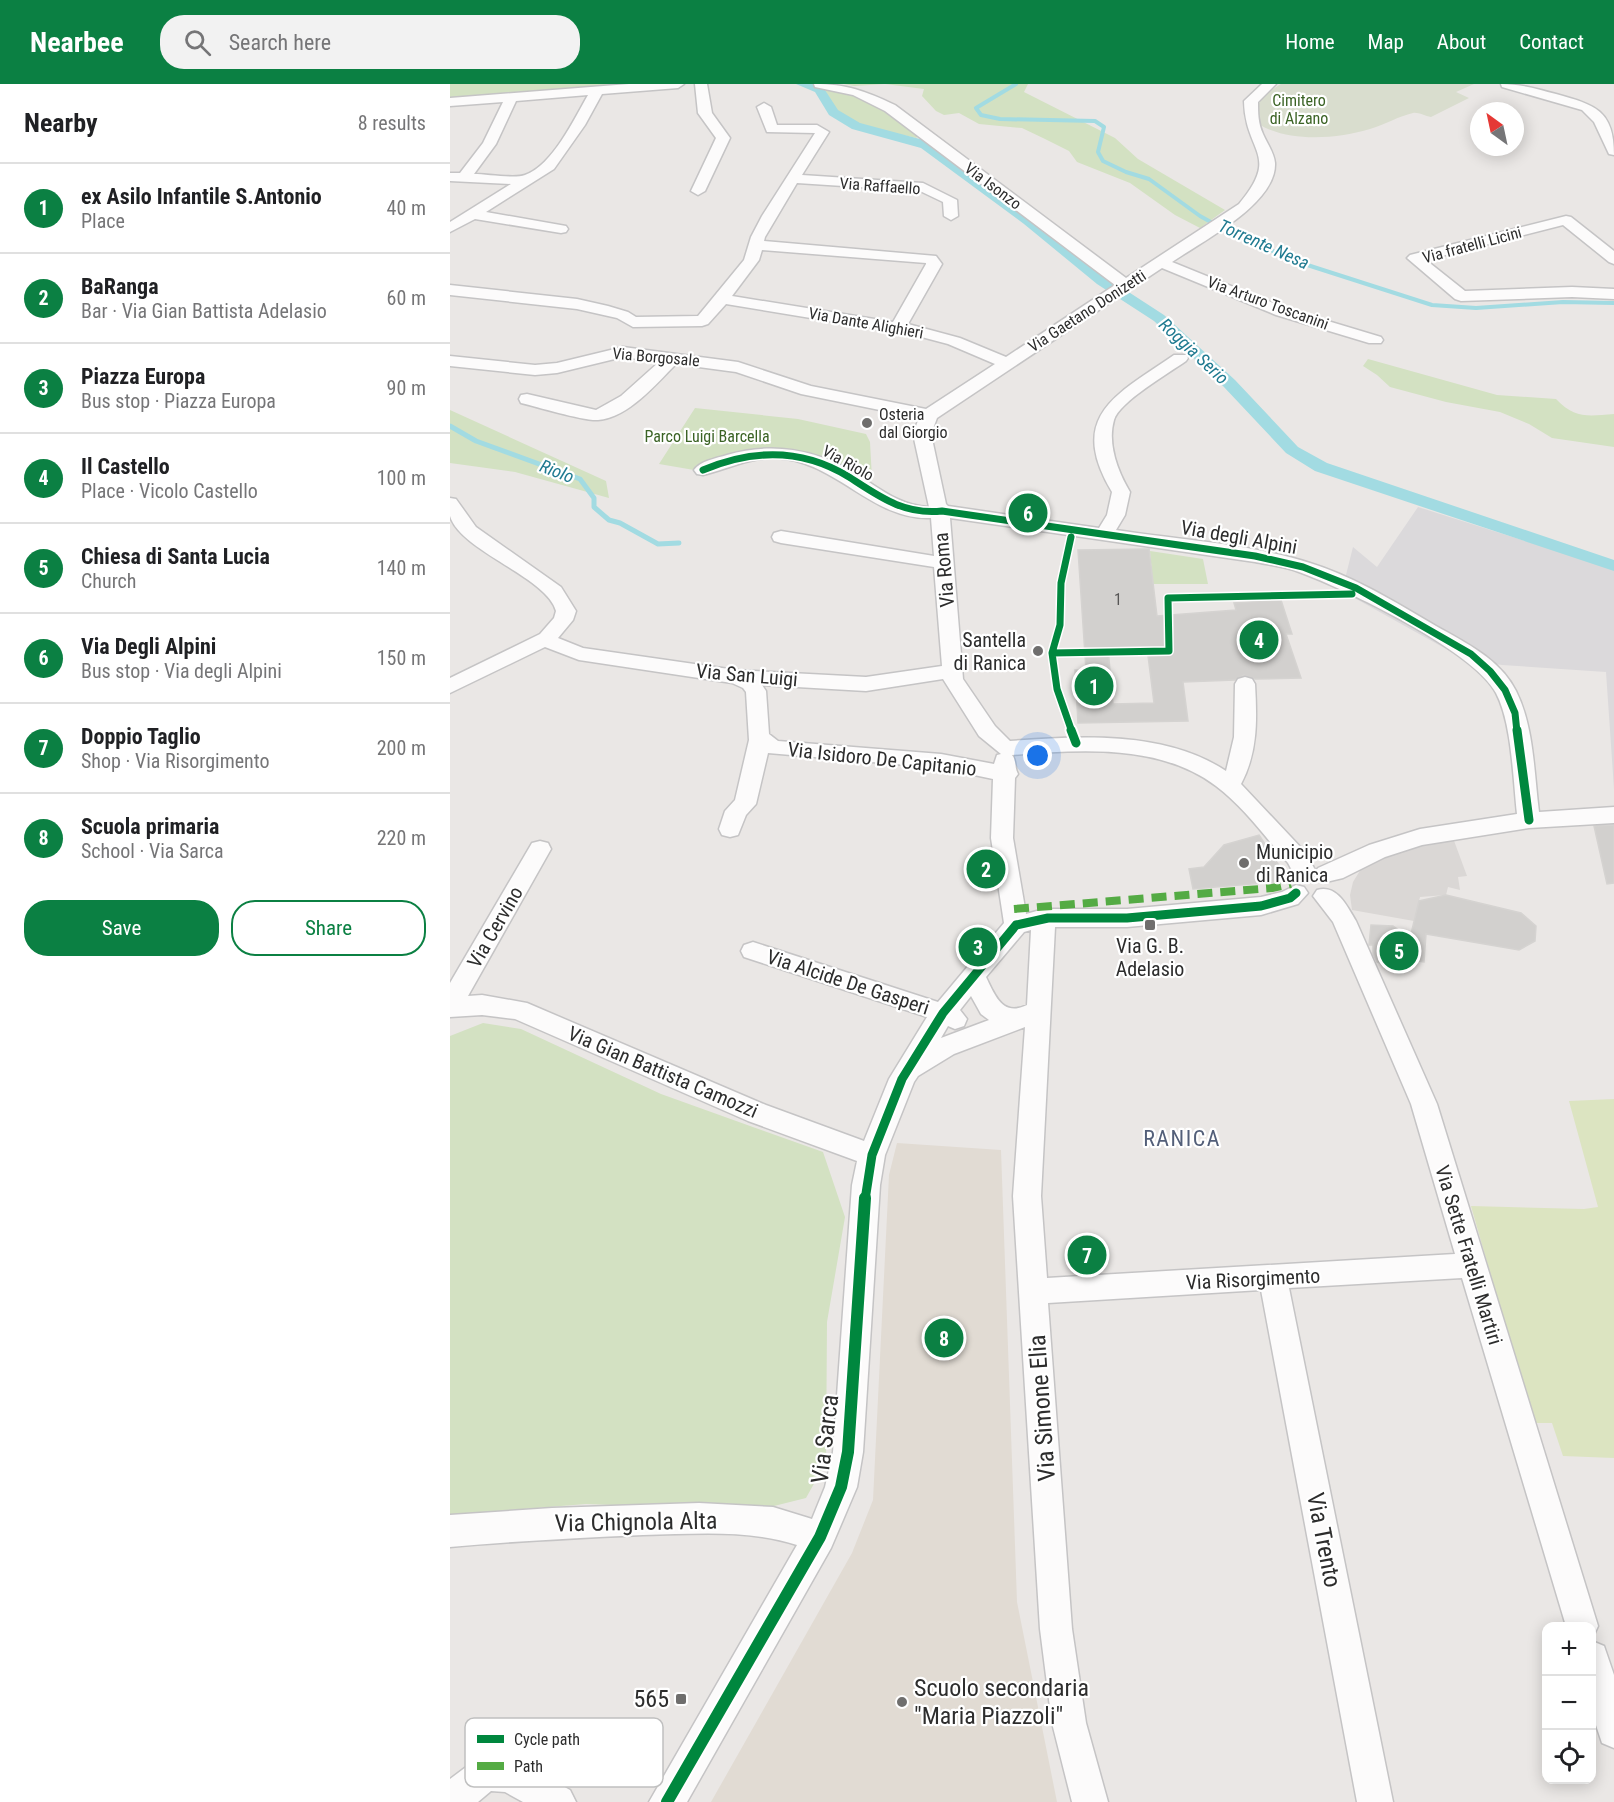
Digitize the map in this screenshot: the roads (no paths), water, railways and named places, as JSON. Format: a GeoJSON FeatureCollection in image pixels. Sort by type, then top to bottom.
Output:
{"type":"FeatureCollection","features":[{"type":"Feature","properties":{"kind":"street"},"geometry":{"type":"LineString","coordinates":[[450,102],[678,84]]}},
{"type":"Feature","properties":{"kind":"street"},"geometry":{"type":"LineString","coordinates":[[698,191],[723,138],[705,113],[701,84]]}},
{"type":"Feature","properties":{"kind":"street","name":"Via Isonzo"},"geometry":{"type":"LineString","coordinates":[[820,84],[856,92],[890,108],[1125,285]]}},
{"type":"Feature","properties":{"kind":"street","name":"Via Gaetano Donizetti"},"geometry":{"type":"LineString","coordinates":[[929,415],[1208,233],[1244,207],[1260,191],[1267,175],[1266,151],[1251,120],[1250,110],[1251,101],[1269,84]]}},
{"type":"Feature","properties":{"kind":"street"},"geometry":{"type":"LineString","coordinates":[[1508,84],[1600,108],[1600,120],[1614,151]]}},
{"type":"Feature","properties":{"kind":"street"},"geometry":{"type":"LineString","coordinates":[[450,228],[549,166],[560,153],[597,91]]}},
{"type":"Feature","properties":{"kind":"street"},"geometry":{"type":"LineString","coordinates":[[457,177],[489,144],[511,98]]}},
{"type":"Feature","properties":{"kind":"street"},"geometry":{"type":"LineString","coordinates":[[633,322],[702,321],[722,299],[751,260],[768,216],[822,132],[816,129],[772,129],[764,107]]}},
{"type":"Feature","properties":{"kind":"street"},"geometry":{"type":"LineString","coordinates":[[457,177],[529,180]]}},
{"type":"Feature","properties":{"kind":"street","name":"Via Raffaello"},"geometry":{"type":"LineString","coordinates":[[792,180],[923,188],[950,200],[951,216]]}},
{"type":"Feature","properties":{"kind":"street"},"geometry":{"type":"LineString","coordinates":[[474,214],[561,229]]}},
{"type":"Feature","properties":{"kind":"street","name":"Via fratelli Licini"},"geometry":{"type":"LineString","coordinates":[[1614,259],[1566,220],[1415,258],[1461,297],[1562,293],[1614,294]]}},
{"type":"Feature","properties":{"kind":"street"},"geometry":{"type":"LineString","coordinates":[[756,245],[931,259],[934,264],[898,327]]}},
{"type":"Feature","properties":{"kind":"street","name":"Via Arturo Toscanini"},"geometry":{"type":"LineString","coordinates":[[1161,263],[1282,312],[1376,340]]}},
{"type":"Feature","properties":{"kind":"street","name":"Via Borgosale"},"geometry":{"type":"LineString","coordinates":[[450,290],[571,303],[627,317],[633,322],[604,353]]}},
{"type":"Feature","properties":{"kind":"street","name":"Via Dante Alighieri"},"geometry":{"type":"LineString","coordinates":[[722,299],[898,327],[954,341],[1006,363]]}},
{"type":"Feature","properties":{"kind":"street","name":"Via Borgosale"},"geometry":{"type":"LineString","coordinates":[[604,353],[623,352],[738,367],[807,390],[929,415]]}},
{"type":"Feature","properties":{"kind":"street"},"geometry":{"type":"LineString","coordinates":[[450,361],[498,367],[546,369],[587,361],[604,353]]}},
{"type":"Feature","properties":{"kind":"street"},"geometry":{"type":"LineString","coordinates":[[527,399],[597,415],[604,414],[618,407],[672,358]]}},
{"type":"Feature","properties":{"kind":"street"},"geometry":{"type":"LineString","coordinates":[[1105,534],[1116,515],[1121,492],[1109,472],[1104,442],[1105,419],[1118,402],[1180,358]]}},
{"type":"Feature","properties":{"kind":"street","name":"Via Roma"},"geometry":{"type":"LineString","coordinates":[[929,415],[922,434],[938,505],[942,510],[939,519],[953,679],[987,731],[1005,748]]}},
{"type":"Feature","properties":{"kind":"street","name":"Via Riolo"},"geometry":{"type":"LineString","coordinates":[[703,470],[717,463],[750,455],[779,452],[794,454],[836,470],[891,506],[924,513],[942,510]]}},
{"type":"Feature","properties":{"kind":"street"},"geometry":{"type":"LineString","coordinates":[[450,503],[469,531],[554,591],[568,610],[566,617],[547,638],[454,680]]}},
{"type":"Feature","properties":{"kind":"street","name":"Via degli Alpini"},"geometry":{"type":"LineString","coordinates":[[942,510],[1255,556],[1304,567],[1356,588],[1471,654],[1490,671],[1505,690],[1515,713],[1529,820]]}},
{"type":"Feature","properties":{"kind":"street"},"geometry":{"type":"LineString","coordinates":[[782,537],[943,563]]}},
{"type":"Feature","properties":{"kind":"street","name":"Via San Luigi"},"geometry":{"type":"LineString","coordinates":[[547,638],[552,643],[579,654],[736,677],[866,684],[952,671]]}},
{"type":"Feature","properties":{"kind":"street"},"geometry":{"type":"LineString","coordinates":[[730,829],[736,811],[745,804],[760,740],[756,691],[750,683],[736,677]]}},
{"type":"Feature","properties":{"kind":"street"},"geometry":{"type":"LineString","coordinates":[[756,691],[780,679]]}},
{"type":"Feature","properties":{"kind":"street"},"geometry":{"type":"LineString","coordinates":[[1229,786],[1242,762],[1246,726],[1245,684]]}},
{"type":"Feature","properties":{"kind":"street","name":"Via Isidoro De Capitanio"},"geometry":{"type":"LineString","coordinates":[[760,740],[769,746],[778,748],[941,761],[1006,774]]}},
{"type":"Feature","properties":{"kind":"street","name":"Via Sette Fratelli Martiri"},"geometry":{"type":"LineString","coordinates":[[1005,748],[1076,743],[1122,745],[1183,759],[1215,774],[1229,786],[1318,880],[1344,921],[1424,1104],[1581,1622]]}},
{"type":"Feature","properties":{"kind":"street"},"geometry":{"type":"LineString","coordinates":[[1005,748],[1006,774],[1002,838],[1016,925],[1044,918],[1127,918],[1261,906],[1290,898],[1296,893],[1311,899],[1318,880],[1377,851],[1420,837],[1529,820],[1614,815]]}},
{"type":"Feature","properties":{"kind":"street","name":"Via Cervino"},"geometry":{"type":"LineString","coordinates":[[450,1006],[540,849]]}},
{"type":"Feature","properties":{"kind":"street","name":"Via Simone Elia"},"geometry":{"type":"LineString","coordinates":[[1044,918],[1031,1015],[1026,1196],[1035,1291],[1056,1629],[1070,1723],[1090,1802]]}},
{"type":"Feature","properties":{"kind":"street","name":"Via Sarca"},"geometry":{"type":"LineString","coordinates":[[667,1802],[820,1537],[841,1487],[848,1452],[864,1205],[872,1155],[902,1078],[942,1013],[1016,925]]}},
{"type":"Feature","properties":{"kind":"street","name":"Via Alcide De Gasperi"},"geometry":{"type":"LineString","coordinates":[[753,951],[942,1013],[976,1033]]}},
{"type":"Feature","properties":{"kind":"street"},"geometry":{"type":"LineString","coordinates":[[974,977],[990,1010],[1003,1018],[1031,1015]]}},
{"type":"Feature","properties":{"kind":"street","name":"Via Gian Battista Camozzi"},"geometry":{"type":"LineString","coordinates":[[450,1006],[482,1005],[518,1010],[757,1113],[872,1155]]}},
{"type":"Feature","properties":{"kind":"street"},"geometry":{"type":"LineString","coordinates":[[902,1078],[943,1046],[1031,1015]]}},
{"type":"Feature","properties":{"kind":"street","name":"Via Risorgimento"},"geometry":{"type":"LineString","coordinates":[[1035,1291],[1471,1265]]}},
{"type":"Feature","properties":{"kind":"street","name":"Via Trento"},"geometry":{"type":"LineString","coordinates":[[1274,1278],[1375,1802]]}},
{"type":"Feature","properties":{"kind":"street","name":"Via Chignola Alta"},"geometry":{"type":"LineString","coordinates":[[450,1531],[552,1523],[699,1518],[773,1522],[820,1537]]}},
{"type":"Feature","properties":{"kind":"street"},"geometry":{"type":"LineString","coordinates":[[1596,1671],[1614,1731]]}},
{"type":"Feature","properties":{"kind":"street"},"geometry":{"type":"LineString","coordinates":[[455,1802],[468,1787]]}},
{"type":"Feature","properties":{"kind":"street"},"geometry":{"type":"LineString","coordinates":[[530,1787],[558,1802]]}},
{"type":"Feature","properties":{"kind":"waterway","name":"Roggia Serio"},"geometry":{"type":"LineString","coordinates":[[802,84],[819,90],[833,112],[856,126],[926,145],[1029,221],[1102,281],[1159,318],[1229,383],[1292,450],[1321,467],[1614,566]]}},
{"type":"Feature","properties":{"kind":"waterway","name":"Torrente Nesa"},"geometry":{"type":"LineString","coordinates":[[1016,84],[976,108],[981,115],[1000,119],[1095,121],[1104,127],[1098,152],[1103,161],[1126,172],[1149,179],[1200,216],[1227,231],[1298,262],[1432,305],[1476,308],[1563,302],[1614,303]]}},
{"type":"Feature","properties":{"kind":"waterway","name":"Riolo"},"geometry":{"type":"LineString","coordinates":[[450,426],[476,441],[580,479],[594,498],[594,507],[609,520],[620,523],[658,544],[679,543]]}},
{"type":"Feature","properties":{"kind":"place","name":"Osteria dal Giorgio"},"geometry":{"type":"Point","coordinates":[867,423]}},
{"type":"Feature","properties":{"kind":"place","name":"Via Degli Alpini"},"geometry":{"type":"Point","coordinates":[1028,513]}},
{"type":"Feature","properties":{"kind":"place","name":"Il Castello"},"geometry":{"type":"Point","coordinates":[1259,640]}},
{"type":"Feature","properties":{"kind":"place","name":"Santella di Ranica"},"geometry":{"type":"Point","coordinates":[1038,651]}},
{"type":"Feature","properties":{"kind":"place","name":"ex Asilo Infantile S.Antonio"},"geometry":{"type":"Point","coordinates":[1094,686]}},
{"type":"Feature","properties":{"kind":"place","name":"Municipio di Ranica"},"geometry":{"type":"Point","coordinates":[1244,863]}},
{"type":"Feature","properties":{"kind":"place","name":"BaRanga"},"geometry":{"type":"Point","coordinates":[986,869]}},
{"type":"Feature","properties":{"kind":"place","name":"Via G. B. Adelasio"},"geometry":{"type":"Point","coordinates":[1150,925]}},
{"type":"Feature","properties":{"kind":"place","name":"Piazza Europa"},"geometry":{"type":"Point","coordinates":[978,947]}},
{"type":"Feature","properties":{"kind":"place","name":"Chiesa di Santa Lucia"},"geometry":{"type":"Point","coordinates":[1399,951]}},
{"type":"Feature","properties":{"kind":"place","name":"Doppio Taglio"},"geometry":{"type":"Point","coordinates":[1087,1255]}},
{"type":"Feature","properties":{"kind":"place","name":"Scuola primaria"},"geometry":{"type":"Point","coordinates":[944,1338]}},
{"type":"Feature","properties":{"kind":"place","name":"565"},"geometry":{"type":"Point","coordinates":[681,1699]}},
{"type":"Feature","properties":{"kind":"place","name":"Scuolo secondaria \"Maria Piazzoli\""},"geometry":{"type":"Point","coordinates":[902,1702]}},
{"type":"Feature","properties":{"kind":"district","name":"RANICA"},"geometry":{"type":"Point","coordinates":[1182,1138]}},
{"type":"Feature","properties":{"kind":"park label","name":"Cimitero di Alzano"},"geometry":{"type":"Point","coordinates":[1299,109]}},
{"type":"Feature","properties":{"kind":"park label","name":"Parco Luigi Barcella"},"geometry":{"type":"Point","coordinates":[707,436]}}]}
